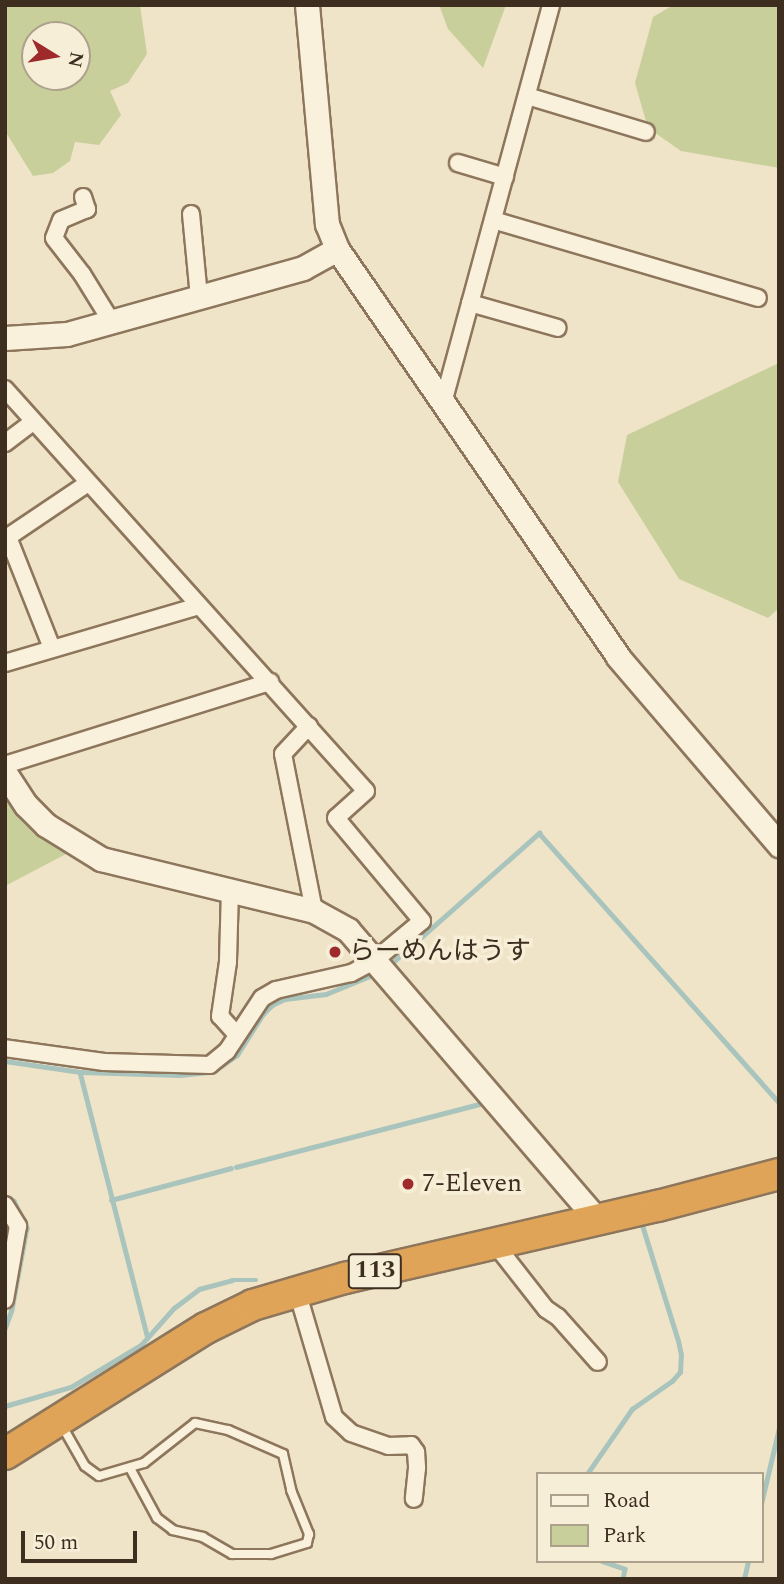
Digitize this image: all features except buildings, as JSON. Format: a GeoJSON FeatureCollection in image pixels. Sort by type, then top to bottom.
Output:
{"type":"FeatureCollection","features":[{"type":"Feature","properties":{"kind":"highway","name":"113"},"geometry":{"type":"LineString","coordinates":[[5,1454],[206,1328],[253,1304],[779,1174]]}},
{"type":"Feature","properties":{"kind":"street"},"geometry":{"type":"LineString","coordinates":[[307,5],[327,224],[337,249],[618,657],[779,845]]}},
{"type":"Feature","properties":{"kind":"street"},"geometry":{"type":"LineString","coordinates":[[443,403],[551,5]]}},
{"type":"Feature","properties":{"kind":"street"},"geometry":{"type":"LineString","coordinates":[[527,96],[646,132]]}},
{"type":"Feature","properties":{"kind":"street"},"geometry":{"type":"LineString","coordinates":[[458,163],[505,177]]}},
{"type":"Feature","properties":{"kind":"street"},"geometry":{"type":"LineString","coordinates":[[83,197],[87,209],[61,220],[54,238],[82,274],[111,321]]}},
{"type":"Feature","properties":{"kind":"street"},"geometry":{"type":"LineString","coordinates":[[191,214],[199,297]]}},
{"type":"Feature","properties":{"kind":"street"},"geometry":{"type":"LineString","coordinates":[[493,220],[758,298]]}},
{"type":"Feature","properties":{"kind":"street"},"geometry":{"type":"LineString","coordinates":[[5,338],[66,334],[303,268],[337,249]]}},
{"type":"Feature","properties":{"kind":"street"},"geometry":{"type":"LineString","coordinates":[[470,303],[558,328]]}},
{"type":"Feature","properties":{"kind":"street"},"geometry":{"type":"LineString","coordinates":[[5,389],[366,791],[336,818],[422,921],[374,961],[351,974],[276,990],[254,1007],[227,1051],[210,1065],[187,1067],[104,1062],[5,1048]]}},
{"type":"Feature","properties":{"kind":"street"},"geometry":{"type":"LineString","coordinates":[[5,443],[33,422]]}},
{"type":"Feature","properties":{"kind":"street"},"geometry":{"type":"LineString","coordinates":[[52,649],[7,538],[88,483]]}},
{"type":"Feature","properties":{"kind":"street"},"geometry":{"type":"LineString","coordinates":[[5,663],[199,606]]}},
{"type":"Feature","properties":{"kind":"street"},"geometry":{"type":"LineString","coordinates":[[5,765],[270,682]]}},
{"type":"Feature","properties":{"kind":"street"},"geometry":{"type":"LineString","coordinates":[[309,726],[283,754],[314,911]]}},
{"type":"Feature","properties":{"kind":"street"},"geometry":{"type":"LineString","coordinates":[[5,773],[26,805],[46,825],[101,859],[136,870],[230,889],[314,911],[348,930],[597,1220]]}},
{"type":"Feature","properties":{"kind":"street"},"geometry":{"type":"LineString","coordinates":[[230,889],[228,962],[220,1016],[237,1035]]}},
{"type":"Feature","properties":{"kind":"street"},"geometry":{"type":"LineString","coordinates":[[5,1205],[18,1226],[5,1300]]}},
{"type":"Feature","properties":{"kind":"street"},"geometry":{"type":"LineString","coordinates":[[495,1244],[546,1309],[558,1317],[598,1362]]}},
{"type":"Feature","properties":{"kind":"street"},"geometry":{"type":"LineString","coordinates":[[297,1291],[334,1417],[351,1433],[388,1446],[411,1445],[416,1452],[417,1468],[414,1499]]}},
{"type":"Feature","properties":{"kind":"lane"},"geometry":{"type":"LineString","coordinates":[[58,1419],[85,1466],[99,1476],[144,1463],[195,1423],[228,1430],[283,1454],[291,1490],[309,1534],[307,1543],[271,1554],[232,1554],[203,1537],[173,1530],[157,1518],[130,1468]]}},
{"type":"Feature","properties":{"kind":"green space"},"geometry":{"type":"Polygon","coordinates":[[[5,5],[140,5],[147,54],[128,83],[110,91],[121,115],[99,145],[75,142],[70,161],[53,173],[33,176],[5,131],[5,5]]]}},
{"type":"Feature","properties":{"kind":"green space"},"geometry":{"type":"Polygon","coordinates":[[[439,5],[506,5],[483,68],[448,29],[439,5]]]}},
{"type":"Feature","properties":{"kind":"green space"},"geometry":{"type":"Polygon","coordinates":[[[673,5],[779,5],[779,168],[681,151],[648,128],[635,83],[653,17],[673,5]]]}},
{"type":"Feature","properties":{"kind":"green space"},"geometry":{"type":"Polygon","coordinates":[[[779,363],[779,608],[768,618],[679,579],[618,482],[627,435],[779,363]]]}},
{"type":"Feature","properties":{"kind":"green space"},"geometry":{"type":"Polygon","coordinates":[[[5,794],[66,854],[5,886],[5,794]]]}},
{"type":"Feature","properties":{"kind":"waterway"},"geometry":{"type":"LineString","coordinates":[[393,966],[391,964],[539,833],[779,1102]]}},
{"type":"Feature","properties":{"kind":"waterway"},"geometry":{"type":"LineString","coordinates":[[217,1069],[237,1055],[263,1014],[272,1005],[285,999],[326,994],[375,974]]}},
{"type":"Feature","properties":{"kind":"waterway"},"geometry":{"type":"LineString","coordinates":[[424,1002],[561,1160]]}},
{"type":"Feature","properties":{"kind":"waterway"},"geometry":{"type":"LineString","coordinates":[[5,1061],[80,1072],[180,1075],[209,1072]]}},
{"type":"Feature","properties":{"kind":"waterway"},"geometry":{"type":"LineString","coordinates":[[80,1072],[147,1335]]}},
{"type":"Feature","properties":{"kind":"waterway"},"geometry":{"type":"LineString","coordinates":[[236,1167],[484,1103]]}},
{"type":"Feature","properties":{"kind":"waterway"},"geometry":{"type":"LineString","coordinates":[[111,1200],[231,1168]]}},
{"type":"Feature","properties":{"kind":"waterway"},"geometry":{"type":"LineString","coordinates":[[5,1196],[14,1201],[27,1228],[12,1310],[5,1329]]}},
{"type":"Feature","properties":{"kind":"waterway"},"geometry":{"type":"LineString","coordinates":[[588,1472],[632,1409],[672,1381],[680,1372],[678,1341],[641,1222]]}},
{"type":"Feature","properties":{"kind":"waterway"},"geometry":{"type":"LineString","coordinates":[[5,1406],[71,1387],[141,1345],[174,1308],[199,1289],[232,1280],[256,1280]]}},
{"type":"Feature","properties":{"kind":"waterway"},"geometry":{"type":"LineString","coordinates":[[763,1496],[779,1428]]}},
{"type":"Feature","properties":{"kind":"waterway"},"geometry":{"type":"LineString","coordinates":[[608,1563],[625,1569],[623,1579]]}},
{"type":"Feature","properties":{"kind":"waterway"},"geometry":{"type":"LineString","coordinates":[[744,1579],[748,1563]]}},
{"type":"Feature","properties":{"kind":"place","name":"らーめんはうす"},"geometry":{"type":"Point","coordinates":[335,952]}},
{"type":"Feature","properties":{"kind":"place","name":"7-Eleven"},"geometry":{"type":"Point","coordinates":[408,1184]}}]}
